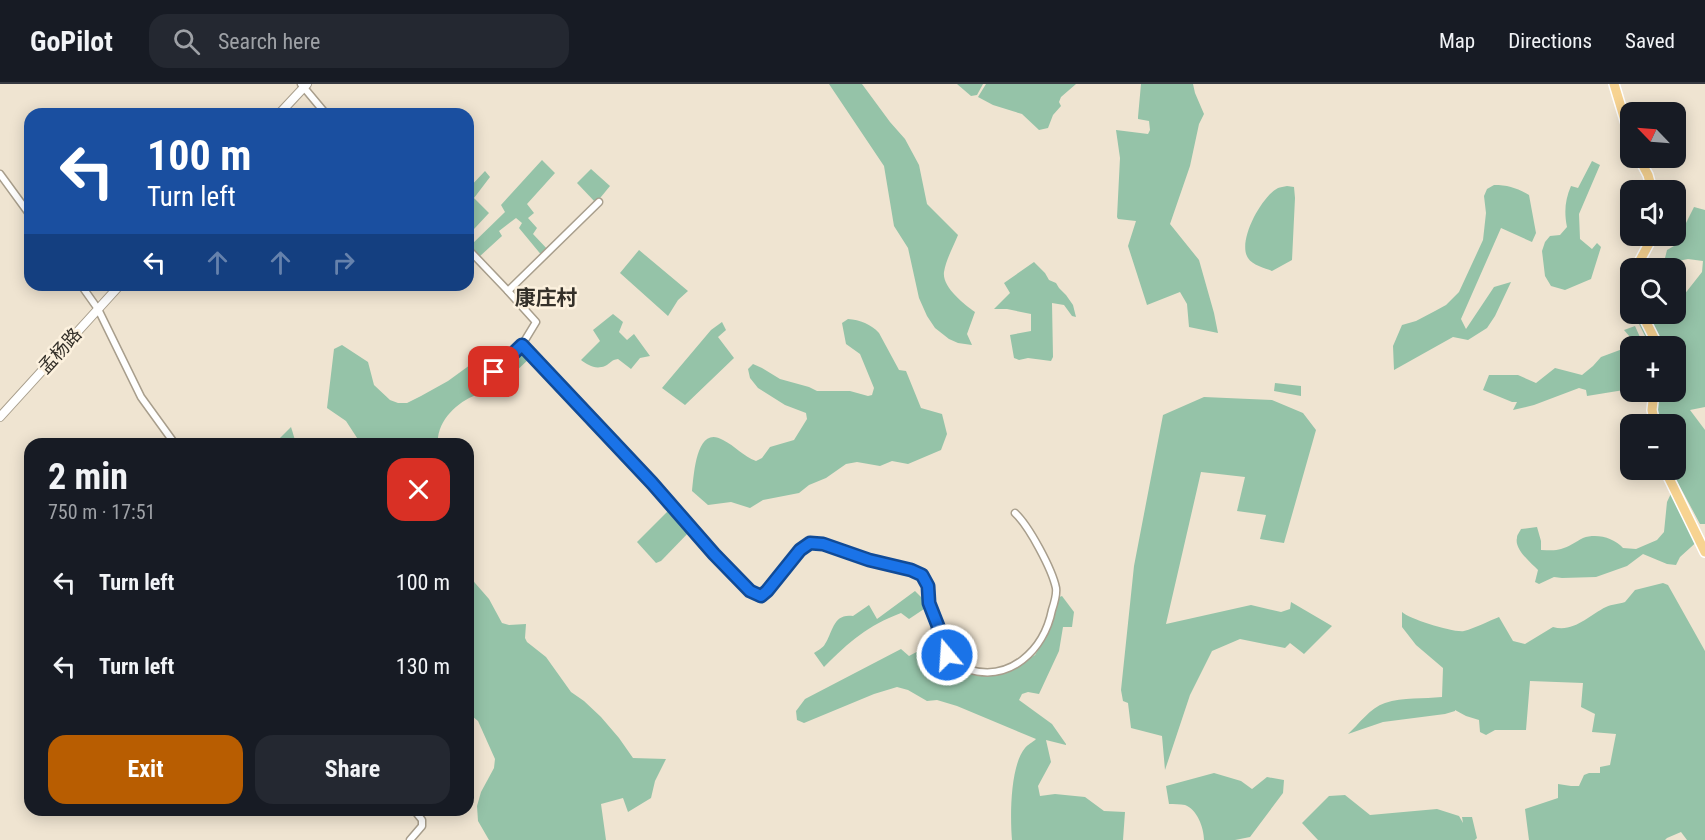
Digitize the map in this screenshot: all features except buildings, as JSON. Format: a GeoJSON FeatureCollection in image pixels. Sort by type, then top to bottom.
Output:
{"type":"FeatureCollection","features":[{"type":"Feature","properties":{"kind":"main road"},"geometry":{"type":"LineString","coordinates":[[1614,84],[1620,104]]}},
{"type":"Feature","properties":{"kind":"main road"},"geometry":{"type":"LineString","coordinates":[[1670,480],[1705,552]]}},
{"type":"Feature","properties":{"kind":"street"},"geometry":{"type":"LineString","coordinates":[[284,108],[304,85],[322,108]]}},
{"type":"Feature","properties":{"kind":"street"},"geometry":{"type":"LineString","coordinates":[[0,174],[24,207]]}},
{"type":"Feature","properties":{"kind":"street"},"geometry":{"type":"LineString","coordinates":[[508,291],[599,202]]}},
{"type":"Feature","properties":{"kind":"street"},"geometry":{"type":"LineString","coordinates":[[474,255],[536,322],[522,345],[491,375],[482,372]]}},
{"type":"Feature","properties":{"kind":"street"},"geometry":{"type":"LineString","coordinates":[[85,291],[98,309],[141,397],[171,438]]}},
{"type":"Feature","properties":{"kind":"street","name":"孟杨路"},"geometry":{"type":"LineString","coordinates":[[0,417],[114,291]]}},
{"type":"Feature","properties":{"kind":"street"},"geometry":{"type":"LineString","coordinates":[[522,345],[750,591],[761,596],[800,550],[810,543],[823,544],[869,560],[911,570],[922,575],[927,581],[929,603],[938,626],[938,642],[947,655],[957,664],[968,669],[988,672],[1003,670],[1025,660],[1037,647],[1049,626],[1056,590],[1049,568],[1032,536],[1022,519],[1015,513]]}},
{"type":"Feature","properties":{"kind":"street"},"geometry":{"type":"LineString","coordinates":[[410,840],[422,826],[422,820],[419,816]]}},
{"type":"Feature","properties":{"kind":"green space"},"geometry":{"type":"Polygon","coordinates":[[[829,84],[862,84],[905,139],[919,165],[927,204],[958,235],[946,263],[944,278],[955,295],[975,312],[967,334],[972,345],[949,339],[935,328],[927,316],[919,298],[908,248],[894,226],[884,166],[829,84]]]}},
{"type":"Feature","properties":{"kind":"green space"},"geometry":{"type":"Polygon","coordinates":[[[957,84],[983,84],[977,95],[971,96],[957,84]]]}},
{"type":"Feature","properties":{"kind":"green space"},"geometry":{"type":"Polygon","coordinates":[[[986,84],[1076,84],[1061,97],[1059,102],[1061,106],[1053,115],[1048,128],[1039,130],[1022,114],[993,105],[978,97],[986,84]]]}},
{"type":"Feature","properties":{"kind":"green space"},"geometry":{"type":"Polygon","coordinates":[[[1141,84],[1193,84],[1204,114],[1199,124],[1190,166],[1170,224],[1199,260],[1218,333],[1189,327],[1187,304],[1180,292],[1147,305],[1128,246],[1136,221],[1117,217],[1120,158],[1116,130],[1148,134],[1150,130],[1149,121],[1138,119],[1141,84]]]}},
{"type":"Feature","properties":{"kind":"green space"},"geometry":{"type":"Polygon","coordinates":[[[542,160],[555,173],[527,204],[534,213],[528,218],[537,228],[533,234],[550,252],[543,257],[519,228],[522,223],[516,218],[499,231],[502,236],[479,257],[474,252],[474,242],[505,212],[501,205],[542,160]]]}},
{"type":"Feature","properties":{"kind":"green space"},"geometry":{"type":"Polygon","coordinates":[[[1592,161],[1600,165],[1579,214],[1580,239],[1592,249],[1597,243],[1601,247],[1591,279],[1565,290],[1551,286],[1545,276],[1542,251],[1550,236],[1560,235],[1567,227],[1566,206],[1569,191],[1571,186],[1578,188],[1592,161]]]}},
{"type":"Feature","properties":{"kind":"green space"},"geometry":{"type":"Polygon","coordinates":[[[591,169],[610,186],[596,203],[577,183],[591,169]]]}},
{"type":"Feature","properties":{"kind":"green space"},"geometry":{"type":"Polygon","coordinates":[[[485,171],[490,177],[474,198],[474,183],[485,171]]]}},
{"type":"Feature","properties":{"kind":"green space"},"geometry":{"type":"Polygon","coordinates":[[[1494,185],[1512,187],[1529,195],[1536,233],[1532,242],[1501,228],[1461,319],[1466,329],[1494,287],[1511,282],[1495,316],[1487,328],[1468,340],[1453,337],[1394,370],[1393,346],[1402,325],[1416,321],[1446,305],[1459,292],[1483,240],[1486,213],[1484,196],[1487,189],[1494,185]]]}},
{"type":"Feature","properties":{"kind":"green space"},"geometry":{"type":"Polygon","coordinates":[[[1294,187],[1295,198],[1292,260],[1272,271],[1248,258],[1245,251],[1246,242],[1252,220],[1265,200],[1278,188],[1294,187]]]}},
{"type":"Feature","properties":{"kind":"green space"},"geometry":{"type":"Polygon","coordinates":[[[474,198],[489,213],[474,229],[474,198]]]}},
{"type":"Feature","properties":{"kind":"green space"},"geometry":{"type":"Polygon","coordinates":[[[1694,207],[1705,210],[1705,407],[1690,410],[1705,430],[1705,524],[1700,524],[1676,480],[1686,480],[1686,414],[1657,414],[1656,402],[1686,402],[1686,336],[1645,336],[1639,324],[1686,324],[1686,292],[1702,272],[1703,261],[1665,258],[1667,250],[1674,246],[1686,246],[1686,223],[1694,207]]]}},
{"type":"Feature","properties":{"kind":"green space"},"geometry":{"type":"Polygon","coordinates":[[[639,250],[688,291],[678,300],[668,316],[620,273],[639,250]]]}},
{"type":"Feature","properties":{"kind":"green space"},"geometry":{"type":"Polygon","coordinates":[[[1034,262],[1066,295],[1073,305],[1076,317],[1072,316],[1064,305],[1052,303],[1053,357],[1051,361],[1014,358],[1010,335],[1031,331],[1031,314],[994,309],[1010,293],[1004,283],[1034,262]]]}},
{"type":"Feature","properties":{"kind":"green space"},"geometry":{"type":"Polygon","coordinates":[[[613,314],[623,322],[619,332],[627,340],[634,334],[650,356],[640,358],[631,369],[618,359],[598,367],[581,360],[600,341],[593,330],[613,314]]]}},
{"type":"Feature","properties":{"kind":"green space"},"geometry":{"type":"Polygon","coordinates":[[[848,319],[865,323],[879,333],[899,370],[906,371],[921,408],[942,414],[947,434],[941,450],[908,464],[892,461],[880,466],[857,462],[846,464],[799,493],[763,500],[750,508],[731,502],[708,505],[692,491],[698,454],[707,439],[714,437],[723,440],[756,461],[762,458],[770,447],[794,440],[807,419],[806,413],[785,405],[758,388],[750,378],[748,369],[753,364],[780,379],[817,391],[850,391],[872,395],[874,388],[860,354],[846,344],[842,323],[848,319]]]}},
{"type":"Feature","properties":{"kind":"green space"},"geometry":{"type":"Polygon","coordinates":[[[722,322],[726,330],[718,337],[734,358],[685,405],[662,388],[711,330],[722,322]]]}},
{"type":"Feature","properties":{"kind":"green space"},"geometry":{"type":"Polygon","coordinates":[[[1635,326],[1640,336],[1629,336],[1624,330],[1635,326]]]}},
{"type":"Feature","properties":{"kind":"green space"},"geometry":{"type":"Polygon","coordinates":[[[516,343],[531,357],[511,376],[501,380],[500,391],[476,395],[455,408],[440,428],[438,438],[357,438],[346,421],[327,408],[334,349],[342,345],[368,362],[374,385],[390,400],[398,403],[407,403],[421,396],[448,381],[472,362],[484,373],[492,374],[516,343]]]}},
{"type":"Feature","properties":{"kind":"green space"},"geometry":{"type":"Polygon","coordinates":[[[1620,350],[1620,391],[1587,396],[1586,390],[1579,388],[1534,405],[1513,410],[1517,402],[1483,390],[1489,375],[1518,375],[1536,383],[1555,368],[1582,375],[1601,357],[1620,350]]]}},
{"type":"Feature","properties":{"kind":"green space"},"geometry":{"type":"Polygon","coordinates":[[[1275,383],[1301,386],[1301,396],[1274,391],[1275,383]]]}},
{"type":"Feature","properties":{"kind":"green space"},"geometry":{"type":"Polygon","coordinates":[[[1204,397],[1272,400],[1303,413],[1316,430],[1284,543],[1260,539],[1266,515],[1237,511],[1245,477],[1201,472],[1166,624],[1251,605],[1281,612],[1290,609],[1291,602],[1332,626],[1304,654],[1290,643],[1285,648],[1240,639],[1212,651],[1190,695],[1165,770],[1162,736],[1131,728],[1128,703],[1123,701],[1121,690],[1134,566],[1163,415],[1204,397]]]}},
{"type":"Feature","properties":{"kind":"green space"},"geometry":{"type":"Polygon","coordinates":[[[291,427],[294,438],[280,438],[291,427]]]}},
{"type":"Feature","properties":{"kind":"green space"},"geometry":{"type":"Polygon","coordinates":[[[1674,487],[1701,538],[1680,557],[1676,565],[1667,564],[1643,554],[1627,566],[1596,577],[1554,577],[1539,584],[1535,582],[1538,570],[1518,547],[1517,535],[1521,529],[1537,527],[1541,550],[1559,550],[1583,538],[1594,536],[1610,539],[1623,548],[1636,549],[1657,540],[1664,532],[1667,502],[1674,487]]]}},
{"type":"Feature","properties":{"kind":"green space"},"geometry":{"type":"Polygon","coordinates":[[[672,507],[692,529],[661,561],[656,563],[637,542],[672,507]]]}},
{"type":"Feature","properties":{"kind":"green space"},"geometry":{"type":"Polygon","coordinates":[[[474,582],[489,599],[502,623],[526,624],[527,642],[546,657],[571,692],[601,717],[633,758],[666,759],[655,781],[651,798],[628,812],[623,798],[601,804],[606,840],[489,840],[478,821],[477,806],[481,792],[494,768],[495,759],[478,721],[474,718],[474,582]]]}},
{"type":"Feature","properties":{"kind":"green space"},"geometry":{"type":"Polygon","coordinates":[[[1663,583],[1668,585],[1705,651],[1705,840],[1687,840],[1681,832],[1665,840],[1529,840],[1525,809],[1558,798],[1558,784],[1579,786],[1584,775],[1600,773],[1600,767],[1610,765],[1616,734],[1592,732],[1595,714],[1581,707],[1583,683],[1530,681],[1526,730],[1495,730],[1486,735],[1480,732],[1479,720],[1455,710],[1445,714],[1383,722],[1348,734],[1370,712],[1385,703],[1442,697],[1443,668],[1416,645],[1402,627],[1402,612],[1422,622],[1459,631],[1468,630],[1499,617],[1513,641],[1525,644],[1553,627],[1568,628],[1606,607],[1625,602],[1635,590],[1663,583]]]}},
{"type":"Feature","properties":{"kind":"green space"},"geometry":{"type":"Polygon","coordinates":[[[915,591],[923,599],[927,597],[930,605],[909,619],[901,613],[869,629],[824,667],[814,653],[822,648],[837,620],[841,617],[853,616],[869,605],[877,619],[915,591]]]}},
{"type":"Feature","properties":{"kind":"green space"},"geometry":{"type":"Polygon","coordinates":[[[1062,596],[1074,612],[1072,627],[1063,627],[1059,651],[1039,694],[1028,692],[1022,694],[1019,700],[1052,724],[1066,744],[1046,740],[1051,762],[1038,786],[1040,796],[1055,794],[1085,797],[1104,811],[1125,812],[1123,840],[1012,840],[1011,806],[1016,767],[1025,748],[1036,739],[957,706],[937,700],[927,701],[908,690],[897,687],[804,723],[797,720],[796,711],[805,699],[901,649],[909,656],[937,641],[950,659],[970,670],[1013,668],[1035,655],[1051,627],[1057,598],[1062,596]]]}},
{"type":"Feature","properties":{"kind":"green space"},"geometry":{"type":"Polygon","coordinates":[[[1214,773],[1241,781],[1252,789],[1267,777],[1284,780],[1283,793],[1250,837],[1235,840],[1204,840],[1203,830],[1193,810],[1185,805],[1169,804],[1166,786],[1214,773]]]}},
{"type":"Feature","properties":{"kind":"green space"},"geometry":{"type":"Polygon","coordinates":[[[1345,795],[1370,815],[1437,809],[1459,816],[1463,823],[1462,817],[1472,817],[1477,838],[1475,840],[1318,840],[1302,823],[1329,796],[1345,795]]]}},
{"type":"Feature","properties":{"kind":"district","name":"康庄村"},"geometry":{"type":"Point","coordinates":[546,298]}},
{"type":"Feature","properties":{"kind":"route"},"geometry":{"type":"LineString","coordinates":[[494,372],[522,345],[652,483],[714,554],[757,596],[767,591],[800,550],[810,543],[823,544],[922,575],[927,581],[929,603],[938,626],[938,642],[947,655]]}}]}
